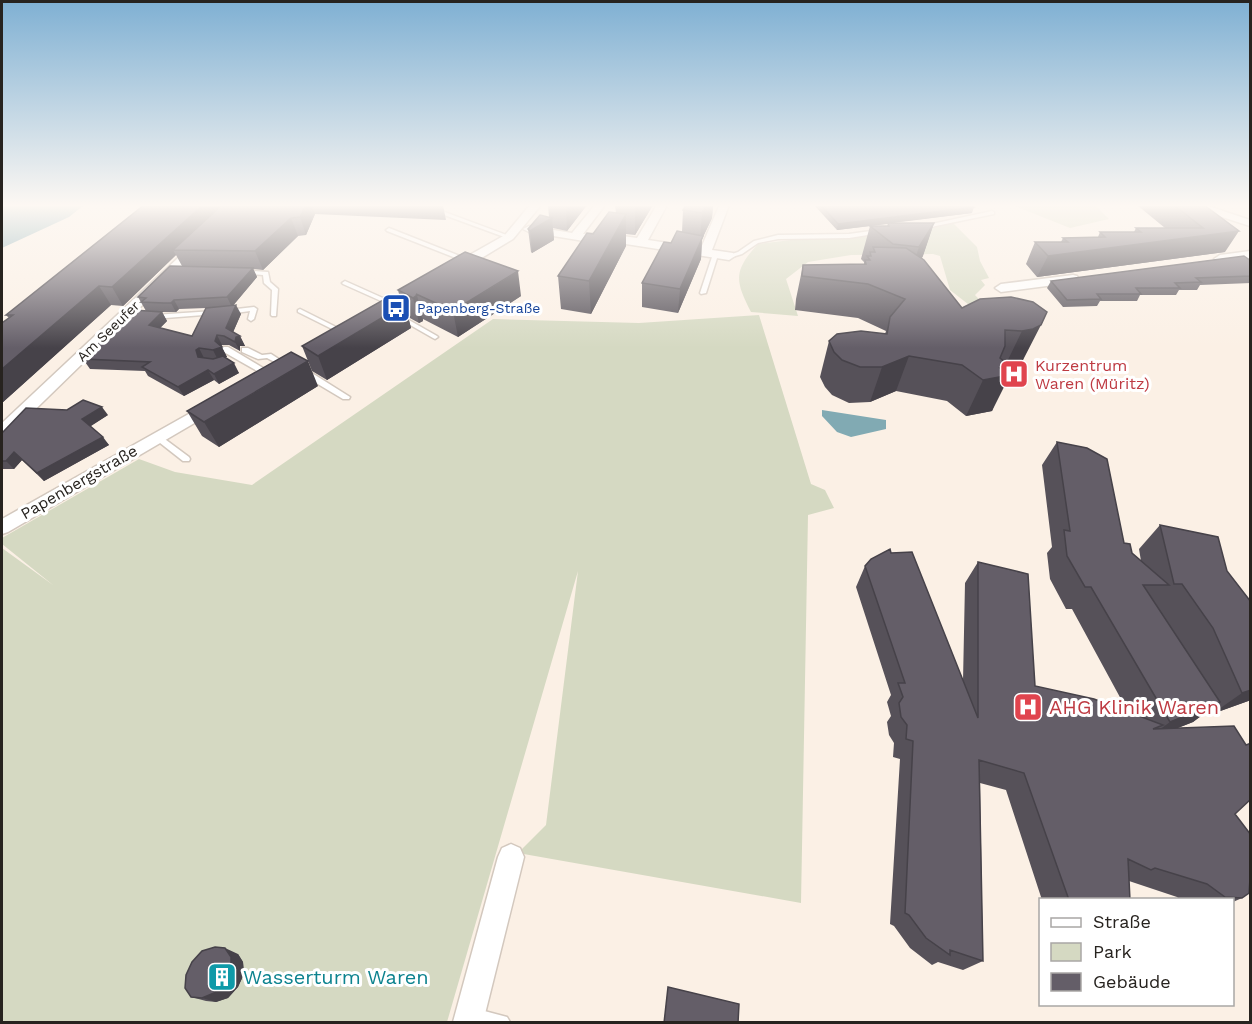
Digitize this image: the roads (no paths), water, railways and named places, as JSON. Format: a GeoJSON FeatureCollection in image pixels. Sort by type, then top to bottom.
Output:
{"type":"FeatureCollection","features":[{"type":"Feature","properties":{"kind":"street","name":"Am Seeufer"},"geometry":{"type":"LineString","coordinates":[[2,432],[128,315],[190,253]]}},
{"type":"Feature","properties":{"kind":"street"},"geometry":{"type":"LineString","coordinates":[[440,278],[472,263],[486,253]]}},
{"type":"Feature","properties":{"kind":"street"},"geometry":{"type":"LineString","coordinates":[[703,253],[729,256]]}},
{"type":"Feature","properties":{"kind":"street"},"geometry":{"type":"LineString","coordinates":[[1212,260],[1251,255]]}},
{"type":"Feature","properties":{"kind":"street"},"geometry":{"type":"LineString","coordinates":[[1001,288],[1083,278]]}},
{"type":"Feature","properties":{"kind":"street"},"geometry":{"type":"LineString","coordinates":[[324,342],[359,323]]}},
{"type":"Feature","properties":{"kind":"street"},"geometry":{"type":"LineString","coordinates":[[263,377],[290,362]]}},
{"type":"Feature","properties":{"kind":"street","name":"Papenbergstraße"},"geometry":{"type":"LineString","coordinates":[[2,527],[218,402]]}},
{"type":"Feature","properties":{"kind":"street"},"geometry":{"type":"LineString","coordinates":[[469,1018],[511,857]]}},
{"type":"Feature","properties":{"kind":"lane"},"geometry":{"type":"LineString","coordinates":[[446,253],[472,263]]}},
{"type":"Feature","properties":{"kind":"lane"},"geometry":{"type":"LineString","coordinates":[[729,256],[740,253]]}},
{"type":"Feature","properties":{"kind":"lane"},"geometry":{"type":"LineString","coordinates":[[703,293],[710,254]]}},
{"type":"Feature","properties":{"kind":"lane"},"geometry":{"type":"LineString","coordinates":[[232,272],[266,273],[267,283],[275,289],[274,315]]}},
{"type":"Feature","properties":{"kind":"lane"},"geometry":{"type":"LineString","coordinates":[[345,283],[389,306],[435,337]]}},
{"type":"Feature","properties":{"kind":"lane"},"geometry":{"type":"LineString","coordinates":[[141,316],[169,317],[254,309],[251,319]]}},
{"type":"Feature","properties":{"kind":"lane"},"geometry":{"type":"LineString","coordinates":[[300,311],[342,332]]}},
{"type":"Feature","properties":{"kind":"lane"},"geometry":{"type":"LineString","coordinates":[[225,349],[239,357],[263,377]]}},
{"type":"Feature","properties":{"kind":"lane"},"geometry":{"type":"LineString","coordinates":[[245,350],[261,357],[268,356],[290,362],[346,397]]}},
{"type":"Feature","properties":{"kind":"lane"},"geometry":{"type":"LineString","coordinates":[[224,361],[239,357]]}},
{"type":"Feature","properties":{"kind":"lane"},"geometry":{"type":"LineString","coordinates":[[158,436],[186,459]]}},
{"type":"Feature","properties":{"kind":"lane"},"geometry":{"type":"LineString","coordinates":[[469,1018],[502,1023]]}},
{"type":"Feature","properties":{"kind":"water"},"geometry":{"type":"Polygon","coordinates":[[[822,410],[886,420],[886,429],[851,437],[837,432],[822,416],[822,410]]]}},
{"type":"Feature","properties":{"kind":"place","name":"Papenberg-Straße"},"geometry":{"type":"Point","coordinates":[396,308]}},
{"type":"Feature","properties":{"kind":"place","name":"Kurzentrum Waren (Müritz)"},"geometry":{"type":"Point","coordinates":[1014,374]}},
{"type":"Feature","properties":{"kind":"place","name":"AHG Klinik Waren"},"geometry":{"type":"Point","coordinates":[1028,707]}},
{"type":"Feature","properties":{"kind":"place","name":"Wasserturm Waren"},"geometry":{"type":"Point","coordinates":[222,977]}}]}
